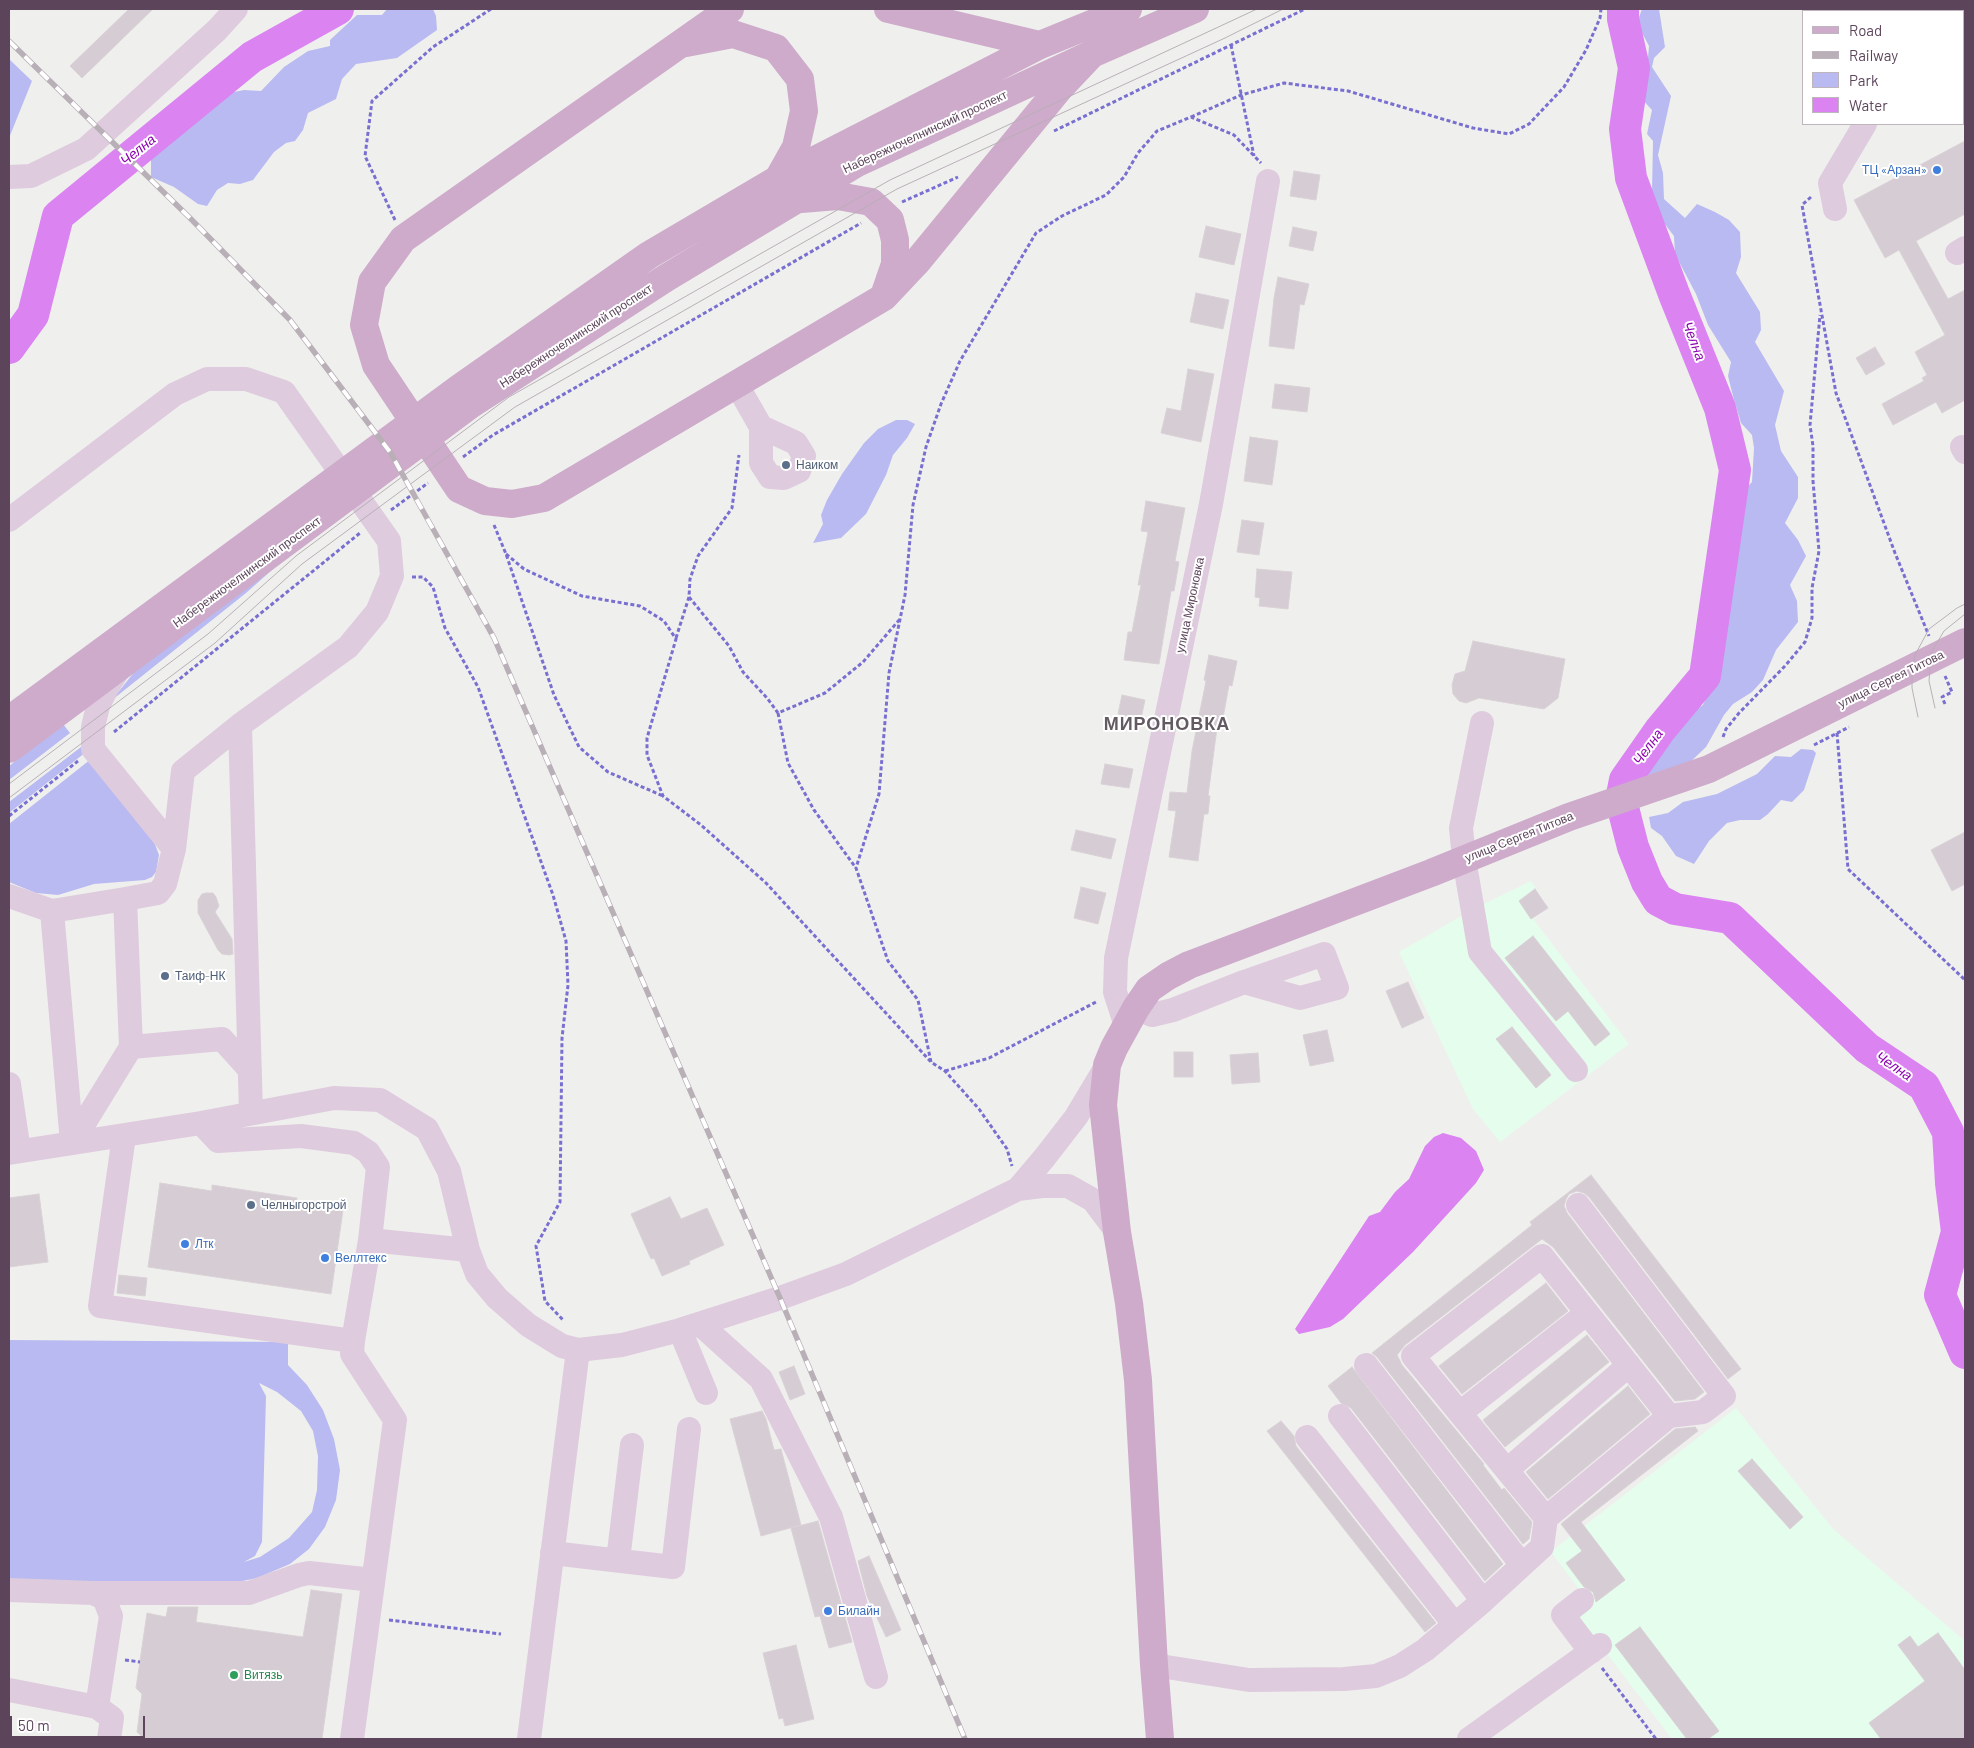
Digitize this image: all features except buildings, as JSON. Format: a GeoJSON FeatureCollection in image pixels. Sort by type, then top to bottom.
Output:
{"type":"FeatureCollection","features":[{"type":"Feature","properties":{"kind":"main road"},"geometry":{"type":"LineString","coordinates":[[730,9],[403,239],[372,282],[364,325],[376,365],[459,489],[484,502],[512,504],[544,498],[884,297],[916,263],[1058,90],[1092,54]]}},
{"type":"Feature","properties":{"kind":"main road"},"geometry":{"type":"LineString","coordinates":[[888,9],[1040,45]]}},
{"type":"Feature","properties":{"kind":"main road","name":"Набережночелнинский проспект"},"geometry":{"type":"LineString","coordinates":[[9,720],[308,513],[464,397],[649,255],[778,179],[1040,45],[1128,9]]}},
{"type":"Feature","properties":{"kind":"main road","name":"Набережночелнинский проспект"},"geometry":{"type":"LineString","coordinates":[[464,397],[857,163],[1092,54],[1195,9]]}},
{"type":"Feature","properties":{"kind":"main road"},"geometry":{"type":"LineString","coordinates":[[680,44],[733,34],[776,48],[800,79],[804,111],[796,147],[778,179]]}},
{"type":"Feature","properties":{"kind":"main road"},"geometry":{"type":"LineString","coordinates":[[797,199],[838,196],[871,202],[890,220],[895,240],[895,264],[884,297]]}},
{"type":"Feature","properties":{"kind":"main road","name":"Набережночелнинский проспект"},"geometry":{"type":"LineString","coordinates":[[9,749],[121,665],[308,513]]}},
{"type":"Feature","properties":{"kind":"main road","name":"улица Сергея Титова"},"geometry":{"type":"LineString","coordinates":[[1160,1739],[1138,1380],[1129,1303],[1117,1232],[1102,1105],[1108,1065],[1126,1008],[1149,989],[1188,965],[1569,817],[1712,768],[1965,642]]}},
{"type":"Feature","properties":{"kind":"street"},"geometry":{"type":"LineString","coordinates":[[9,177],[31,176],[86,149],[217,30],[236,9]]}},
{"type":"Feature","properties":{"kind":"street"},"geometry":{"type":"LineString","coordinates":[[1835,209],[1830,183],[1865,125]]}},
{"type":"Feature","properties":{"kind":"street","name":"улица Мироновка"},"geometry":{"type":"LineString","coordinates":[[1126,1008],[1116,958],[1211,504],[1268,181]]}},
{"type":"Feature","properties":{"kind":"street"},"geometry":{"type":"LineString","coordinates":[[9,520],[176,394],[207,379],[246,378],[284,392],[389,541],[392,576],[378,612],[348,647],[240,726],[183,771],[174,849],[165,884],[158,893],[52,911],[9,896]]}},
{"type":"Feature","properties":{"kind":"street"},"geometry":{"type":"LineString","coordinates":[[738,385],[761,427]]}},
{"type":"Feature","properties":{"kind":"street"},"geometry":{"type":"LineString","coordinates":[[121,665],[98,706],[93,727],[93,749],[174,849]]}},
{"type":"Feature","properties":{"kind":"street"},"geometry":{"type":"LineString","coordinates":[[1482,723],[1460,828],[1480,952],[1576,1070]]}},
{"type":"Feature","properties":{"kind":"street"},"geometry":{"type":"LineString","coordinates":[[240,726],[251,1113]]}},
{"type":"Feature","properties":{"kind":"street"},"geometry":{"type":"LineString","coordinates":[[72,1143],[131,1047],[125,900]]}},
{"type":"Feature","properties":{"kind":"street"},"geometry":{"type":"LineString","coordinates":[[52,911],[72,1143]]}},
{"type":"Feature","properties":{"kind":"street"},"geometry":{"type":"LineString","coordinates":[[1126,1008],[1152,1015],[1174,1010],[1244,982]]}},
{"type":"Feature","properties":{"kind":"street"},"geometry":{"type":"LineString","coordinates":[[131,1047],[222,1039],[250,1070]]}},
{"type":"Feature","properties":{"kind":"street"},"geometry":{"type":"LineString","coordinates":[[1018,1189],[1076,1117],[1108,1065]]}},
{"type":"Feature","properties":{"kind":"street"},"geometry":{"type":"LineString","coordinates":[[10,1099],[14,1152],[124,1136],[334,1098],[380,1100],[427,1129],[449,1171],[468,1250],[477,1274],[497,1298],[528,1325],[570,1348],[622,1344],[690,1327],[780,1298],[846,1274],[1018,1189],[1042,1186],[1068,1186],[1093,1200],[1117,1232]]}},
{"type":"Feature","properties":{"kind":"street"},"geometry":{"type":"LineString","coordinates":[[201,1123],[218,1142],[302,1136],[354,1142],[368,1152],[378,1167],[370,1240],[352,1354],[395,1420],[352,1739]]}},
{"type":"Feature","properties":{"kind":"street"},"geometry":{"type":"LineString","coordinates":[[124,1136],[100,1306],[353,1341]]}},
{"type":"Feature","properties":{"kind":"street"},"geometry":{"type":"LineString","coordinates":[[1154,1665],[1249,1680],[1344,1680],[1376,1676],[1400,1666],[1425,1650],[1483,1601],[1542,1547],[1546,1518],[1670,1416],[1703,1412],[1724,1396],[1578,1206]]}},
{"type":"Feature","properties":{"kind":"street"},"geometry":{"type":"LineString","coordinates":[[370,1240],[468,1250]]}},
{"type":"Feature","properties":{"kind":"street"},"geometry":{"type":"LineString","coordinates":[[1546,1518],[1413,1356],[1542,1256],[1670,1416]]}},
{"type":"Feature","properties":{"kind":"street"},"geometry":{"type":"LineString","coordinates":[[1460,1413],[1587,1313]]}},
{"type":"Feature","properties":{"kind":"street"},"geometry":{"type":"LineString","coordinates":[[690,1327],[706,1393]]}},
{"type":"Feature","properties":{"kind":"street"},"geometry":{"type":"LineString","coordinates":[[690,1327],[761,1379],[831,1517],[876,1677]]}},
{"type":"Feature","properties":{"kind":"street"},"geometry":{"type":"LineString","coordinates":[[529,1739],[552,1553],[570,1348]]}},
{"type":"Feature","properties":{"kind":"street"},"geometry":{"type":"LineString","coordinates":[[1366,1365],[1522,1565]]}},
{"type":"Feature","properties":{"kind":"street"},"geometry":{"type":"LineString","coordinates":[[1507,1470],[1629,1365]]}},
{"type":"Feature","properties":{"kind":"street"},"geometry":{"type":"LineString","coordinates":[[1340,1416],[1483,1601]]}},
{"type":"Feature","properties":{"kind":"street"},"geometry":{"type":"LineString","coordinates":[[552,1553],[673,1567],[689,1429]]}},
{"type":"Feature","properties":{"kind":"street"},"geometry":{"type":"LineString","coordinates":[[1307,1437],[1455,1624]]}},
{"type":"Feature","properties":{"kind":"street"},"geometry":{"type":"LineString","coordinates":[[618,1560],[632,1445]]}},
{"type":"Feature","properties":{"kind":"street"},"geometry":{"type":"LineString","coordinates":[[9,1590],[93,1593],[249,1593],[298,1575],[310,1573],[373,1580]]}},
{"type":"Feature","properties":{"kind":"street"},"geometry":{"type":"LineString","coordinates":[[93,1593],[104,1598],[111,1616],[97,1707]]}},
{"type":"Feature","properties":{"kind":"street"},"geometry":{"type":"LineString","coordinates":[[1469,1739],[1595,1649],[1563,1615],[1582,1600]]}},
{"type":"Feature","properties":{"kind":"street"},"geometry":{"type":"LineString","coordinates":[[9,1690],[97,1707],[112,1718],[109,1739]]}},
{"type":"Feature","properties":{"kind":"path"},"geometry":{"type":"LineString","coordinates":[[403,239],[365,156],[372,101],[433,47],[491,9]]}},
{"type":"Feature","properties":{"kind":"path"},"geometry":{"type":"LineString","coordinates":[[856,868],[879,794],[889,672],[905,595],[913,505],[926,447],[941,404],[960,361],[1036,233],[1062,216],[1106,195],[1124,177],[1138,153],[1157,131],[1242,96],[1284,82],[1348,91],[1473,128],[1508,134],[1529,124],[1564,87],[1586,50],[1600,18],[1601,9]]}},
{"type":"Feature","properties":{"kind":"path"},"geometry":{"type":"LineString","coordinates":[[1231,45],[1254,156]]}},
{"type":"Feature","properties":{"kind":"path"},"geometry":{"type":"LineString","coordinates":[[1191,117],[1234,135],[1265,166],[1268,181]]}},
{"type":"Feature","properties":{"kind":"path"},"geometry":{"type":"LineString","coordinates":[[1802,205],[1836,393],[1895,553],[1952,692],[1942,696],[1945,704]]}},
{"type":"Feature","properties":{"kind":"path"},"geometry":{"type":"LineString","coordinates":[[1712,768],[1726,729],[1805,642],[1812,618],[1812,588],[1819,551],[1810,425],[1821,309]]}},
{"type":"Feature","properties":{"kind":"path"},"geometry":{"type":"LineString","coordinates":[[462,458],[493,436]]}},
{"type":"Feature","properties":{"kind":"path"},"geometry":{"type":"LineString","coordinates":[[664,796],[648,755],[647,738],[690,597],[690,579],[698,556],[732,508],[739,452]]}},
{"type":"Feature","properties":{"kind":"path"},"geometry":{"type":"LineString","coordinates":[[384,516],[430,481]]}},
{"type":"Feature","properties":{"kind":"path"},"geometry":{"type":"LineString","coordinates":[[484,502],[506,554],[554,695],[579,747],[608,772],[664,796],[701,824],[766,883],[930,1062],[945,1071],[979,1110],[1007,1149],[1018,1189]]}},
{"type":"Feature","properties":{"kind":"path"},"geometry":{"type":"LineString","coordinates":[[9,816],[337,550],[368,527]]}},
{"type":"Feature","properties":{"kind":"path"},"geometry":{"type":"LineString","coordinates":[[506,554],[524,569],[582,596],[640,606],[664,621],[676,639]]}},
{"type":"Feature","properties":{"kind":"path"},"geometry":{"type":"LineString","coordinates":[[392,576],[422,577],[433,587],[445,628],[478,688],[553,894],[566,941],[568,985],[562,1038],[560,1202],[536,1246],[545,1301],[565,1323],[570,1348]]}},
{"type":"Feature","properties":{"kind":"path"},"geometry":{"type":"LineString","coordinates":[[690,597],[729,646],[743,672],[778,713],[788,764],[814,810],[856,868],[888,961],[918,1000],[930,1062]]}},
{"type":"Feature","properties":{"kind":"path"},"geometry":{"type":"LineString","coordinates":[[778,713],[826,693],[863,662],[900,619]]}},
{"type":"Feature","properties":{"kind":"path"},"geometry":{"type":"LineString","coordinates":[[1837,733],[1848,869],[1965,980]]}},
{"type":"Feature","properties":{"kind":"path"},"geometry":{"type":"LineString","coordinates":[[945,1071],[989,1058],[1126,1008]]}},
{"type":"Feature","properties":{"kind":"path"},"geometry":{"type":"LineString","coordinates":[[368,1617],[472,1632],[501,1634]]}},
{"type":"Feature","properties":{"kind":"path"},"geometry":{"type":"LineString","coordinates":[[1595,1649],[1656,1739]]}},
{"type":"Feature","properties":{"kind":"shaded area"},"geometry":{"type":"Polygon","coordinates":[[[1531,881],[1548,908],[1533,919],[1629,1044],[1500,1142],[1473,1109],[1399,952],[1472,910],[1531,881]]]}},
{"type":"Feature","properties":{"kind":"shaded area"},"geometry":{"type":"Polygon","coordinates":[[[1736,1408],[1833,1529],[1965,1641],[1965,1739],[1672,1739],[1579,1617],[1593,1607],[1551,1552],[1736,1408]]]}},
{"type":"Feature","properties":{"kind":"green space"},"geometry":{"type":"Polygon","coordinates":[[[387,9],[433,9],[436,16],[437,30],[397,58],[356,64],[342,79],[336,99],[308,113],[303,130],[295,141],[286,143],[274,152],[253,180],[240,184],[228,183],[217,190],[207,206],[198,204],[174,187],[151,177],[151,157],[207,114],[229,93],[244,90],[261,91],[284,67],[308,51],[330,46],[330,40],[357,15],[382,15],[387,9]]]}},
{"type":"Feature","properties":{"kind":"green space"},"geometry":{"type":"Polygon","coordinates":[[[1642,9],[1659,9],[1665,47],[1654,58],[1652,67],[1671,96],[1658,155],[1663,173],[1664,199],[1685,218],[1697,204],[1729,220],[1740,232],[1741,257],[1736,273],[1760,312],[1761,330],[1755,342],[1784,391],[1775,425],[1781,451],[1798,477],[1798,498],[1785,523],[1798,540],[1806,556],[1790,585],[1797,601],[1798,622],[1776,650],[1763,680],[1752,692],[1733,704],[1724,715],[1706,747],[1682,770],[1661,781],[1647,774],[1653,762],[1689,714],[1703,705],[1715,683],[1720,636],[1735,568],[1739,495],[1752,482],[1754,448],[1752,435],[1741,423],[1733,396],[1728,376],[1731,362],[1708,325],[1696,294],[1675,254],[1674,236],[1657,214],[1652,191],[1653,141],[1647,134],[1652,110],[1640,97],[1641,86],[1647,70],[1649,46],[1641,31],[1638,20],[1642,9]]]}},
{"type":"Feature","properties":{"kind":"green space"},"geometry":{"type":"Polygon","coordinates":[[[9,59],[32,81],[9,138],[9,59]]]}},
{"type":"Feature","properties":{"kind":"green space"},"geometry":{"type":"Polygon","coordinates":[[[896,420],[907,420],[915,424],[907,438],[893,455],[886,475],[866,514],[841,538],[813,543],[823,524],[821,515],[827,500],[842,474],[864,443],[878,429],[896,420]]]}},
{"type":"Feature","properties":{"kind":"green space"},"geometry":{"type":"Polygon","coordinates":[[[318,529],[246,593],[112,700],[139,666],[318,529]]]}},
{"type":"Feature","properties":{"kind":"green space"},"geometry":{"type":"Polygon","coordinates":[[[63,724],[70,733],[9,780],[9,766],[63,724]]]}},
{"type":"Feature","properties":{"kind":"green space"},"geometry":{"type":"Polygon","coordinates":[[[81,747],[86,752],[9,813],[9,802],[81,747]]]}},
{"type":"Feature","properties":{"kind":"green space"},"geometry":{"type":"Polygon","coordinates":[[[1801,749],[1813,750],[1816,753],[1804,790],[1792,802],[1781,800],[1760,820],[1740,820],[1727,823],[1709,841],[1694,864],[1676,856],[1662,836],[1651,828],[1649,817],[1668,813],[1683,802],[1717,794],[1757,774],[1775,756],[1791,757],[1801,749]]]}},
{"type":"Feature","properties":{"kind":"green space"},"geometry":{"type":"Polygon","coordinates":[[[91,759],[153,839],[159,855],[156,872],[152,877],[145,880],[94,884],[58,895],[36,893],[9,882],[9,824],[91,759]]]}},
{"type":"Feature","properties":{"kind":"green space"},"geometry":{"type":"Polygon","coordinates":[[[9,1340],[288,1342],[288,1365],[307,1385],[323,1410],[334,1439],[340,1470],[336,1500],[325,1527],[309,1549],[290,1564],[257,1578],[228,1584],[9,1582],[9,1340]],[[259,1383],[266,1396],[262,1542],[255,1556],[244,1562],[260,1557],[289,1538],[312,1512],[317,1490],[318,1456],[313,1431],[301,1411],[277,1392],[259,1383]]]}},
{"type":"Feature","properties":{"kind":"water"},"geometry":{"type":"Polygon","coordinates":[[[1443,1133],[1461,1138],[1476,1151],[1484,1170],[1476,1183],[1413,1252],[1343,1319],[1330,1327],[1299,1334],[1295,1329],[1369,1216],[1380,1212],[1395,1192],[1409,1179],[1425,1146],[1434,1137],[1443,1133]]]}},
{"type":"Feature","properties":{"kind":"waterway","name":"Челна"},"geometry":{"type":"LineString","coordinates":[[9,348],[33,315],[58,216],[252,57],[338,9]]}},
{"type":"Feature","properties":{"kind":"waterway","name":"Челна"},"geometry":{"type":"LineString","coordinates":[[1623,9],[1623,19],[1634,68],[1625,129],[1631,178],[1674,294],[1720,408],[1735,470],[1705,676],[1660,730],[1625,780],[1621,800],[1633,847],[1647,882],[1658,900],[1675,909],[1730,918],[1867,1048],[1924,1086],[1948,1132],[1951,1183],[1957,1232],[1940,1295],[1965,1353]]}},
{"type":"Feature","properties":{"kind":"tram line"},"geometry":{"type":"LineString","coordinates":[[9,784],[208,634],[296,556],[509,397],[890,180],[1257,9]]}},
{"type":"Feature","properties":{"kind":"tram line"},"geometry":{"type":"LineString","coordinates":[[9,798],[215,643],[302,564],[515,407],[897,189],[1225,38],[1283,9]]}},
{"type":"Feature","properties":{"kind":"tram line"},"geometry":{"type":"LineString","coordinates":[[1918,717],[1912,688],[1912,668],[1915,655],[1929,629],[1965,604]]}},
{"type":"Feature","properties":{"kind":"tram line"},"geometry":{"type":"LineString","coordinates":[[1935,708],[1929,681],[1931,653],[1944,631],[1965,614]]}},
{"type":"Feature","properties":{"kind":"railway"},"geometry":{"type":"LineString","coordinates":[[9,41],[190,218],[290,320],[390,452],[494,638],[780,1298],[965,1739]]}},
{"type":"Feature","properties":{"kind":"place","name":"ТЦ «Арзан»"},"geometry":{"type":"Point","coordinates":[1937,170]}},
{"type":"Feature","properties":{"kind":"place","name":"Наиком"},"geometry":{"type":"Point","coordinates":[786,465]}},
{"type":"Feature","properties":{"kind":"place","name":"Таиф-НК"},"geometry":{"type":"Point","coordinates":[165,976]}},
{"type":"Feature","properties":{"kind":"place","name":"Челныгорстрой"},"geometry":{"type":"Point","coordinates":[251,1205]}},
{"type":"Feature","properties":{"kind":"place","name":"Лтк"},"geometry":{"type":"Point","coordinates":[185,1244]}},
{"type":"Feature","properties":{"kind":"place","name":"Веллтекс"},"geometry":{"type":"Point","coordinates":[325,1258]}},
{"type":"Feature","properties":{"kind":"place","name":"Билайн"},"geometry":{"type":"Point","coordinates":[828,1611]}},
{"type":"Feature","properties":{"kind":"place","name":"Витязь"},"geometry":{"type":"Point","coordinates":[234,1675]}},
{"type":"Feature","properties":{"kind":"district","name":"МИРОНОВКА"},"geometry":{"type":"Point","coordinates":[1167,724]}}]}
